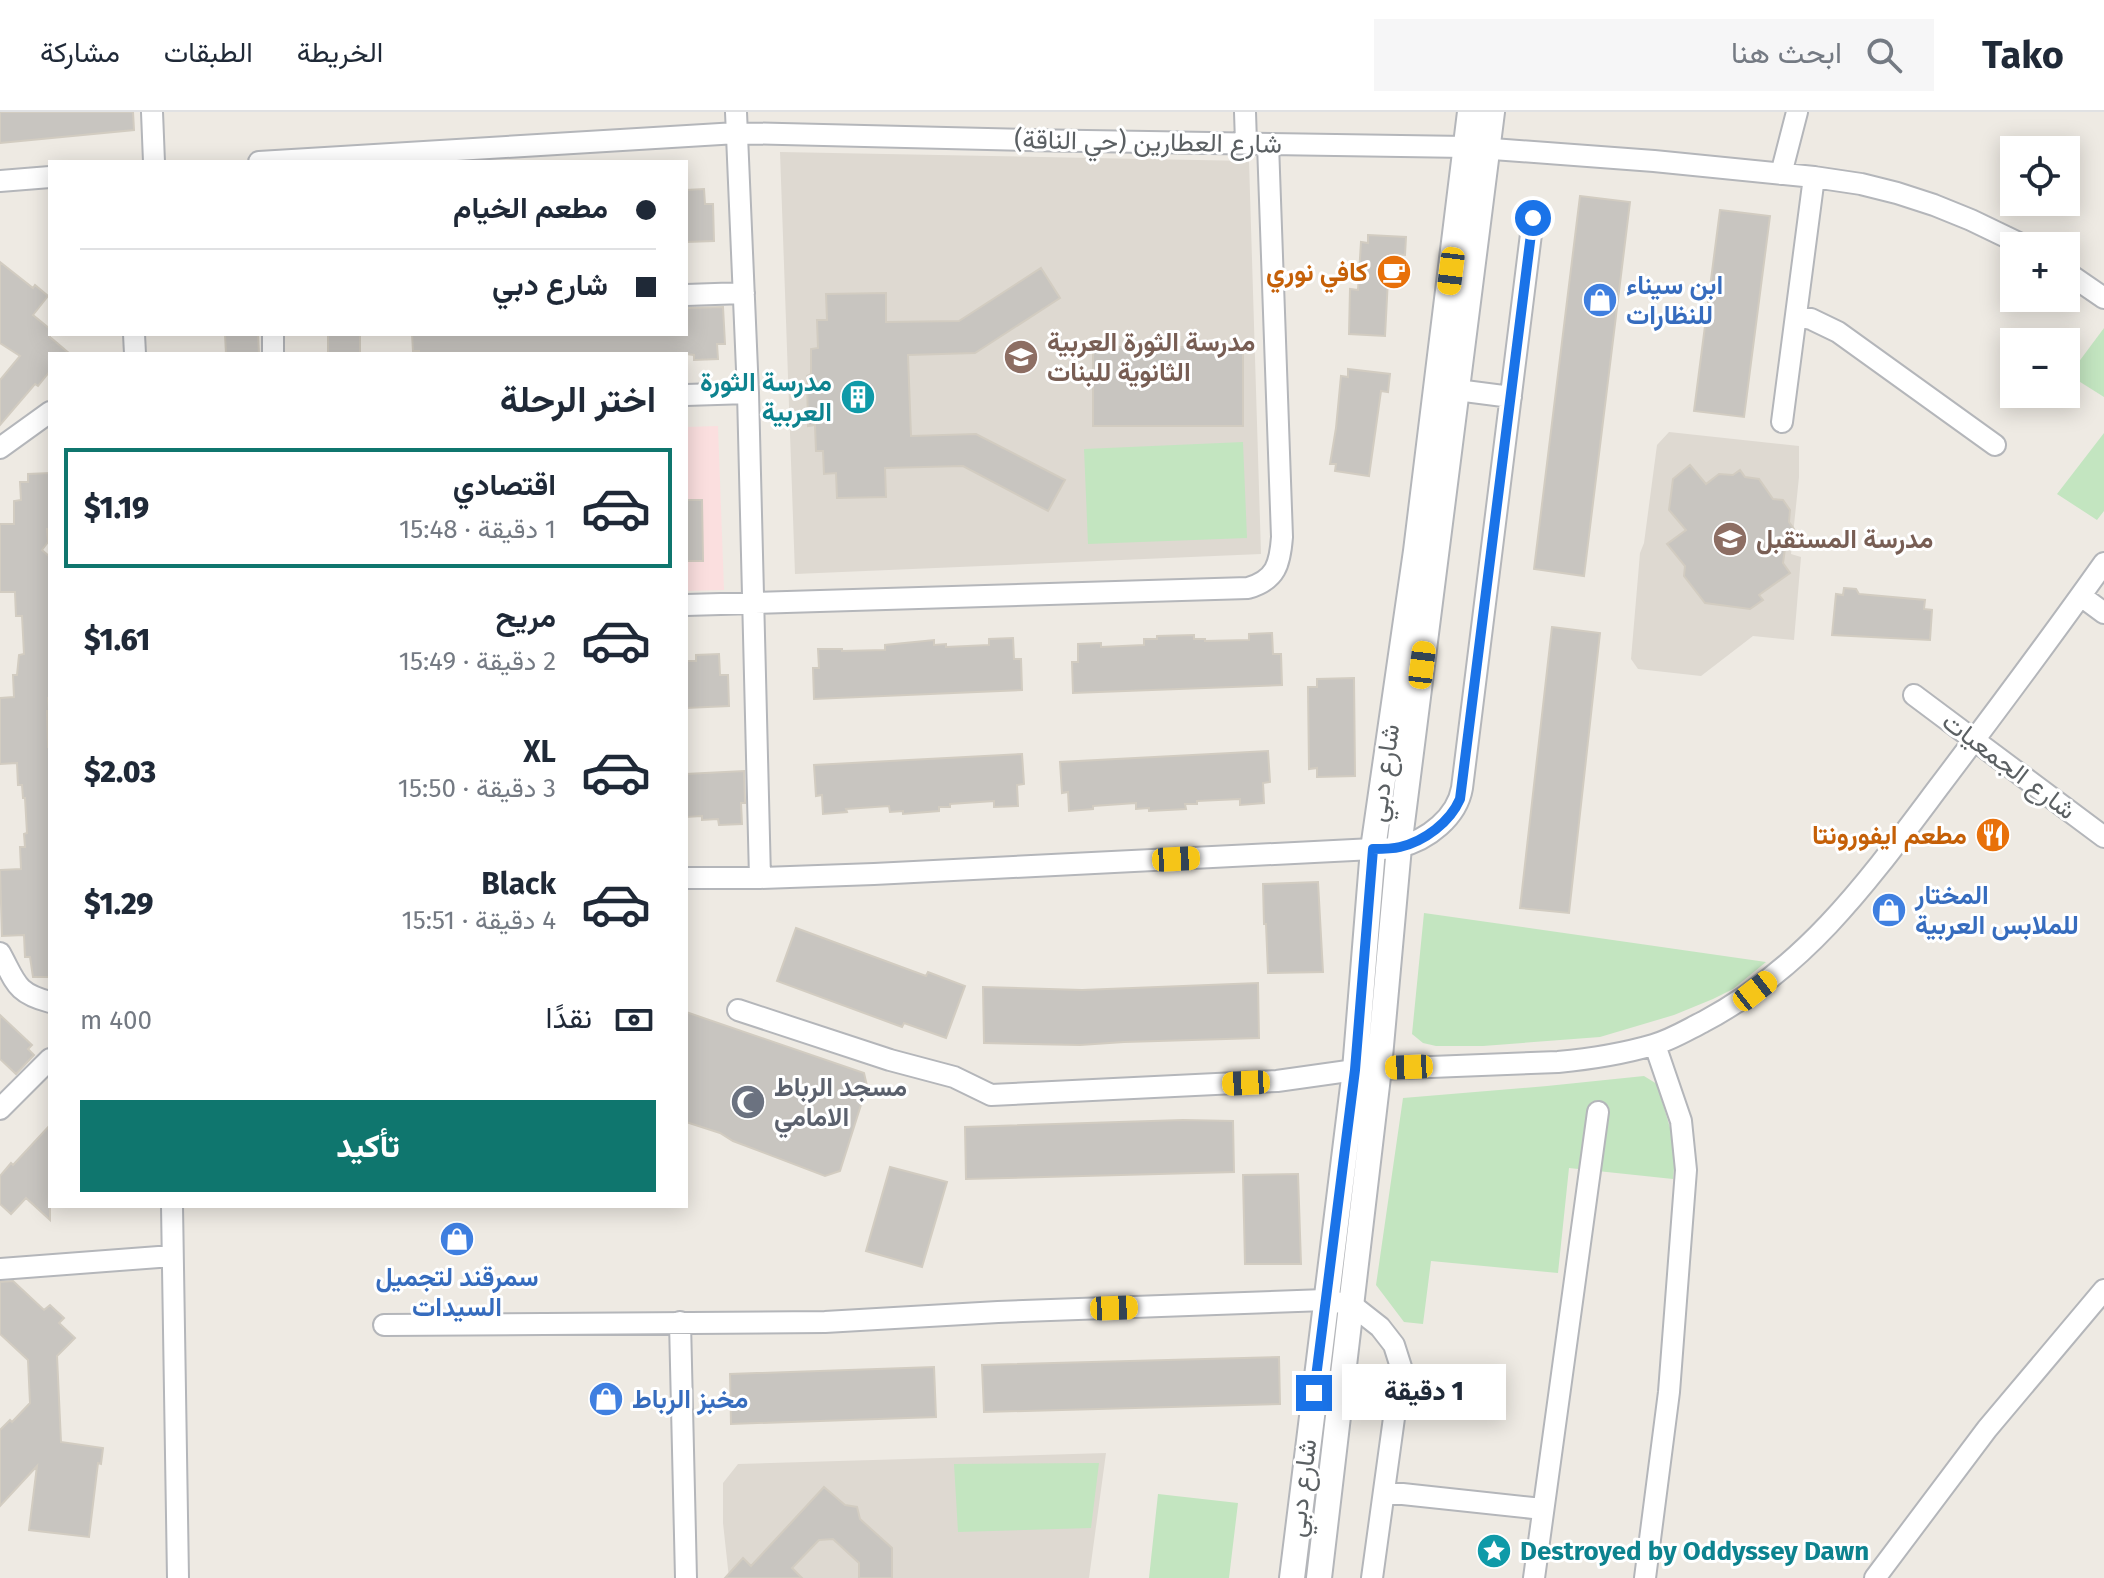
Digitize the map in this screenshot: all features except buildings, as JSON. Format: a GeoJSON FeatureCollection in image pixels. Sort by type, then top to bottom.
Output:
{"type":"FeatureCollection","features":[{"type":"Feature","properties":{"kind":"street"},"geometry":{"type":"LineString","coordinates":[[152,112],[154,160]]}},
{"type":"Feature","properties":{"kind":"street"},"geometry":{"type":"LineString","coordinates":[[1245,112],[1246,143]]}},
{"type":"Feature","properties":{"kind":"street","name":"شارع دبي"},"geometry":{"type":"LineString","coordinates":[[1292,1578],[1325,1300],[1367,1069],[1399,847],[1457,390],[1477,147],[1470,112]]}},
{"type":"Feature","properties":{"kind":"street","name":"شارع دبي"},"geometry":{"type":"LineString","coordinates":[[1319,1578],[1352,1305],[1367,1069],[1373,849],[1477,147],[1492,112]]}},
{"type":"Feature","properties":{"kind":"street"},"geometry":{"type":"LineString","coordinates":[[1781,174],[1797,112]]}},
{"type":"Feature","properties":{"kind":"street"},"geometry":{"type":"LineString","coordinates":[[736,122],[748,393],[760,878]]}},
{"type":"Feature","properties":{"kind":"street","name":"شارع العطارين (حي الناقة)"},"geometry":{"type":"LineString","coordinates":[[334,160],[372,159],[736,122],[1041,141],[1477,147],[1814,177],[1861,184],[1909,197],[2000,234]]}},
{"type":"Feature","properties":{"kind":"street"},"geometry":{"type":"LineString","coordinates":[[688,605],[1248,588],[1261,584],[1279,563],[1282,537],[1268,144]]}},
{"type":"Feature","properties":{"kind":"street"},"geometry":{"type":"LineString","coordinates":[[0,181],[48,177]]}},
{"type":"Feature","properties":{"kind":"street"},"geometry":{"type":"LineString","coordinates":[[1782,422],[1814,177]]}},
{"type":"Feature","properties":{"kind":"street"},"geometry":{"type":"LineString","coordinates":[[688,878],[760,878],[1373,849],[1399,847],[1437,828],[1456,809],[1460,799],[1533,218]]}},
{"type":"Feature","properties":{"kind":"street"},"geometry":{"type":"LineString","coordinates":[[2080,282],[2104,298]]}},
{"type":"Feature","properties":{"kind":"street"},"geometry":{"type":"LineString","coordinates":[[688,295],[744,293]]}},
{"type":"Feature","properties":{"kind":"street"},"geometry":{"type":"LineString","coordinates":[[1796,316],[1811,319],[1838,332],[1995,445]]}},
{"type":"Feature","properties":{"kind":"street"},"geometry":{"type":"LineString","coordinates":[[1457,390],[1511,397]]}},
{"type":"Feature","properties":{"kind":"street"},"geometry":{"type":"LineString","coordinates":[[688,395],[748,393]]}},
{"type":"Feature","properties":{"kind":"street"},"geometry":{"type":"LineString","coordinates":[[0,448],[48,413]]}},
{"type":"Feature","properties":{"kind":"street"},"geometry":{"type":"LineString","coordinates":[[738,1010],[890,1060],[954,1077],[991,1095],[1277,1081],[1367,1069],[1558,1062],[1591,1059],[1655,1045],[1718,1014],[1755,991],[1828,927],[1883,862],[2104,563]]}},
{"type":"Feature","properties":{"kind":"street"},"geometry":{"type":"LineString","coordinates":[[2081,596],[2104,613]]}},
{"type":"Feature","properties":{"kind":"street","name":"شارع الجمعيات"},"geometry":{"type":"LineString","coordinates":[[1914,695],[2104,837]]}},
{"type":"Feature","properties":{"kind":"street"},"geometry":{"type":"LineString","coordinates":[[0,953],[19,988],[48,1001]]}},
{"type":"Feature","properties":{"kind":"street"},"geometry":{"type":"LineString","coordinates":[[1645,1578],[1669,1392],[1686,1170],[1681,1121],[1655,1045]]}},
{"type":"Feature","properties":{"kind":"street"},"geometry":{"type":"LineString","coordinates":[[0,1109],[48,1061]]}},
{"type":"Feature","properties":{"kind":"street"},"geometry":{"type":"LineString","coordinates":[[1545,1578],[1534,1578],[1598,1112]]}},
{"type":"Feature","properties":{"kind":"street"},"geometry":{"type":"LineString","coordinates":[[172,1208],[178,1578]]}},
{"type":"Feature","properties":{"kind":"street"},"geometry":{"type":"LineString","coordinates":[[0,1269],[172,1256]]}},
{"type":"Feature","properties":{"kind":"street"},"geometry":{"type":"LineString","coordinates":[[1875,1578],[1987,1429],[2104,1290]]}},
{"type":"Feature","properties":{"kind":"street"},"geometry":{"type":"LineString","coordinates":[[384,1325],[825,1322],[1325,1300],[1352,1305],[1380,1327],[1394,1345],[1401,1367],[1372,1578]]}},
{"type":"Feature","properties":{"kind":"street"},"geometry":{"type":"LineString","coordinates":[[680,1322],[686,1578]]}},
{"type":"Feature","properties":{"kind":"street"},"geometry":{"type":"LineString","coordinates":[[1384,1492],[1542,1509]]}},
{"type":"Feature","properties":{"kind":"shaded area","name":"مدرسة الثورة العربية الثانوية للبنات"},"geometry":{"type":"Polygon","coordinates":[[[780,152],[1249,161],[1261,554],[795,574],[780,152]]]}},
{"type":"Feature","properties":{"kind":"shaded area"},"geometry":{"type":"Polygon","coordinates":[[[718,426],[724,590],[688,591],[688,427],[718,426]]]}},
{"type":"Feature","properties":{"kind":"shaded area"},"geometry":{"type":"Polygon","coordinates":[[[1669,432],[1799,446],[1791,554],[1801,557],[1794,640],[1753,636],[1701,676],[1638,669],[1631,659],[1640,553],[1657,445],[1669,432]]]}},
{"type":"Feature","properties":{"kind":"shaded area"},"geometry":{"type":"Polygon","coordinates":[[[1106,1453],[1089,1578],[729,1578],[723,1523],[723,1483],[738,1464],[1106,1453]]]}},
{"type":"Feature","properties":{"kind":"green space"},"geometry":{"type":"Polygon","coordinates":[[[2104,328],[2104,397],[2080,382],[2080,360],[2104,328]]]}},
{"type":"Feature","properties":{"kind":"green space"},"geometry":{"type":"Polygon","coordinates":[[[2104,433],[2104,511],[2097,520],[2057,494],[2104,433]]]}},
{"type":"Feature","properties":{"kind":"green space"},"geometry":{"type":"Polygon","coordinates":[[[1243,442],[1247,538],[1088,544],[1084,449],[1243,442]]]}},
{"type":"Feature","properties":{"kind":"green space"},"geometry":{"type":"Polygon","coordinates":[[[1424,913],[1766,962],[1733,989],[1713,999],[1674,1015],[1600,1037],[1483,1046],[1436,1046],[1423,1043],[1412,1034],[1424,913]]]}},
{"type":"Feature","properties":{"kind":"green space"},"geometry":{"type":"Polygon","coordinates":[[[1644,1076],[1657,1084],[1676,1148],[1673,1179],[1569,1168],[1558,1273],[1431,1261],[1423,1324],[1404,1322],[1376,1285],[1403,1098],[1644,1076]]]}},
{"type":"Feature","properties":{"kind":"green space"},"geometry":{"type":"Polygon","coordinates":[[[1099,1463],[1091,1528],[958,1532],[954,1464],[1099,1463]]]}},
{"type":"Feature","properties":{"kind":"green space"},"geometry":{"type":"Polygon","coordinates":[[[1158,1494],[1238,1503],[1229,1578],[1149,1578],[1158,1494]]]}},
{"type":"Feature","properties":{"kind":"place","name":"كافي نوري"},"geometry":{"type":"Point","coordinates":[1394,272]}},
{"type":"Feature","properties":{"kind":"place","name":"ابن سيناء للنظارات"},"geometry":{"type":"Point","coordinates":[1600,300]}},
{"type":"Feature","properties":{"kind":"place","name":"مدرسة الثورة العربية الثانوية للبنات"},"geometry":{"type":"Point","coordinates":[1021,357]}},
{"type":"Feature","properties":{"kind":"place","name":"مدرسة الثورة العربية"},"geometry":{"type":"Point","coordinates":[858,397]}},
{"type":"Feature","properties":{"kind":"place","name":"مدرسة المستقبل"},"geometry":{"type":"Point","coordinates":[1730,539]}},
{"type":"Feature","properties":{"kind":"place","name":"مطعم ايفورونتا"},"geometry":{"type":"Point","coordinates":[1993,835]}},
{"type":"Feature","properties":{"kind":"place","name":"المختار للملابس العربية"},"geometry":{"type":"Point","coordinates":[1889,910]}},
{"type":"Feature","properties":{"kind":"place","name":"مسجد الرباط الامامي"},"geometry":{"type":"Point","coordinates":[748,1102]}},
{"type":"Feature","properties":{"kind":"place","name":"سمرقند لتجميل السيدات"},"geometry":{"type":"Point","coordinates":[457,1239]}},
{"type":"Feature","properties":{"kind":"place","name":"مخبز الرباط"},"geometry":{"type":"Point","coordinates":[606,1399]}},
{"type":"Feature","properties":{"kind":"place","name":"Destroyed by Oddyssey Dawn"},"geometry":{"type":"Point","coordinates":[1494,1551]}},
{"type":"Feature","properties":{"kind":"route"},"geometry":{"type":"LineString","coordinates":[[1314,1393],[1355,1070],[1373,849],[1399,847],[1425,836],[1449,817],[1460,799],[1533,218]]}}]}
